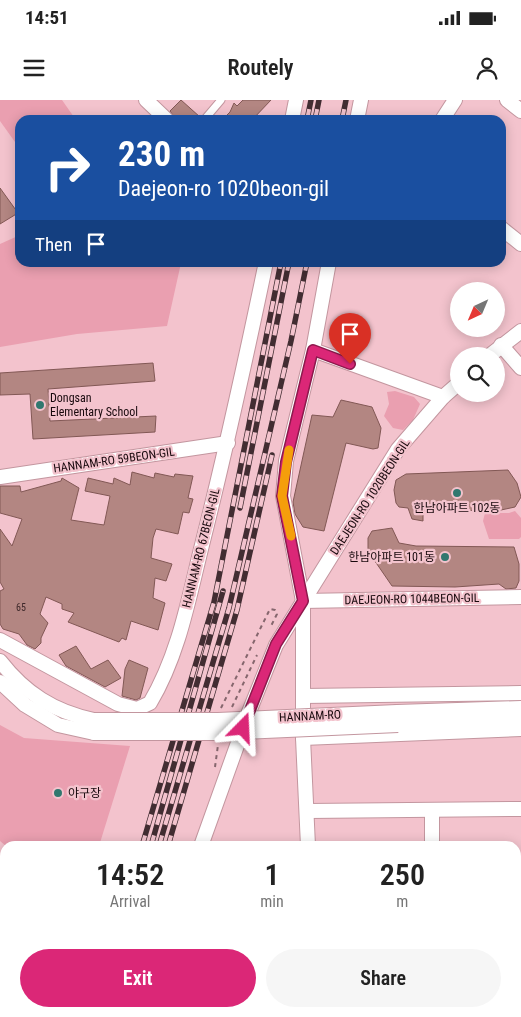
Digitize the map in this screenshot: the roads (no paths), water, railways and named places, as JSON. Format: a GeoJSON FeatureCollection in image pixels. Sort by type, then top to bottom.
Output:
{"type":"FeatureCollection","features":[{"type":"Feature","properties":{"kind":"street"},"geometry":{"type":"LineString","coordinates":[[146,100],[162,115]]}},
{"type":"Feature","properties":{"kind":"street"},"geometry":{"type":"LineString","coordinates":[[358,115],[361,100]]}},
{"type":"Feature","properties":{"kind":"street"},"geometry":{"type":"LineString","coordinates":[[445,115],[455,100]]}},
{"type":"Feature","properties":{"kind":"street"},"geometry":{"type":"LineString","coordinates":[[507,100],[521,112]]}},
{"type":"Feature","properties":{"kind":"street"},"geometry":{"type":"LineString","coordinates":[[506,232],[521,244]]}},
{"type":"Feature","properties":{"kind":"street","name":"HANNAM-RO 67BEON-GIL"},"geometry":{"type":"LineString","coordinates":[[0,640],[118,704],[137,709],[150,703],[172,660],[228,443],[265,267]]}},
{"type":"Feature","properties":{"kind":"street"},"geometry":{"type":"LineString","coordinates":[[308,841],[302,696],[303,601],[282,496],[286,462],[313,350],[329,267]]}},
{"type":"Feature","properties":{"kind":"street"},"geometry":{"type":"LineString","coordinates":[[521,331],[501,345],[521,368]]}},
{"type":"Feature","properties":{"kind":"street"},"geometry":{"type":"LineString","coordinates":[[313,350],[443,397]]}},
{"type":"Feature","properties":{"kind":"street","name":"DAEJEON-RO 1020BEON-GIL"},"geometry":{"type":"LineString","coordinates":[[203,841],[245,721],[276,644],[398,449],[450,391]]}},
{"type":"Feature","properties":{"kind":"street","name":"HANNAM-RO 59BEON-GIL"},"geometry":{"type":"LineString","coordinates":[[0,477],[228,443]]}},
{"type":"Feature","properties":{"kind":"street","name":"DAEJEON-RO 1044BEON-GIL"},"geometry":{"type":"LineString","coordinates":[[303,601],[521,597]]}},
{"type":"Feature","properties":{"kind":"street"},"geometry":{"type":"LineString","coordinates":[[3,671],[19,659],[34,660]]}},
{"type":"Feature","properties":{"kind":"street","name":"HANNAM-RO"},"geometry":{"type":"LineString","coordinates":[[3,671],[25,705],[58,726],[220,733],[521,708]]}},
{"type":"Feature","properties":{"kind":"street"},"geometry":{"type":"LineString","coordinates":[[302,696],[521,693]]}},
{"type":"Feature","properties":{"kind":"street","name":"HANNAM-RO"},"geometry":{"type":"LineString","coordinates":[[397,718],[521,718]]}},
{"type":"Feature","properties":{"kind":"street"},"geometry":{"type":"LineString","coordinates":[[303,738],[521,729]]}},
{"type":"Feature","properties":{"kind":"street"},"geometry":{"type":"LineString","coordinates":[[308,811],[521,809]]}},
{"type":"Feature","properties":{"kind":"street"},"geometry":{"type":"LineString","coordinates":[[432,810],[432,841]]}},
{"type":"Feature","properties":{"kind":"lane"},"geometry":{"type":"LineString","coordinates":[[208,115],[221,100]]}},
{"type":"Feature","properties":{"kind":"railway"},"geometry":{"type":"LineString","coordinates":[[308,115],[311,100]]}},
{"type":"Feature","properties":{"kind":"railway"},"geometry":{"type":"LineString","coordinates":[[316,115],[319,100]]}},
{"type":"Feature","properties":{"kind":"railway"},"geometry":{"type":"LineString","coordinates":[[343,115],[346,100]]}},
{"type":"Feature","properties":{"kind":"railway"},"geometry":{"type":"LineString","coordinates":[[143,841],[214,602],[280,267]]}},
{"type":"Feature","properties":{"kind":"railway"},"geometry":{"type":"LineString","coordinates":[[240,508],[288,267]]}},
{"type":"Feature","properties":{"kind":"railway"},"geometry":{"type":"LineString","coordinates":[[160,841],[229,608],[291,341],[306,267]]}},
{"type":"Feature","properties":{"kind":"railway"},"geometry":{"type":"LineString","coordinates":[[169,841],[237,610],[272,455]]}},
{"type":"Feature","properties":{"kind":"railway"},"geometry":{"type":"LineString","coordinates":[[152,841],[223,591]]}},
{"type":"Feature","properties":{"kind":"place","name":"Dongsan Elementary School"},"geometry":{"type":"Point","coordinates":[40,405]}},
{"type":"Feature","properties":{"kind":"place","name":"한남아파트 102동"},"geometry":{"type":"Point","coordinates":[457,493]}},
{"type":"Feature","properties":{"kind":"place","name":"한남아파트 101동"},"geometry":{"type":"Point","coordinates":[445,557]}},
{"type":"Feature","properties":{"kind":"place","name":"야구장"},"geometry":{"type":"Point","coordinates":[58,793]}}]}
